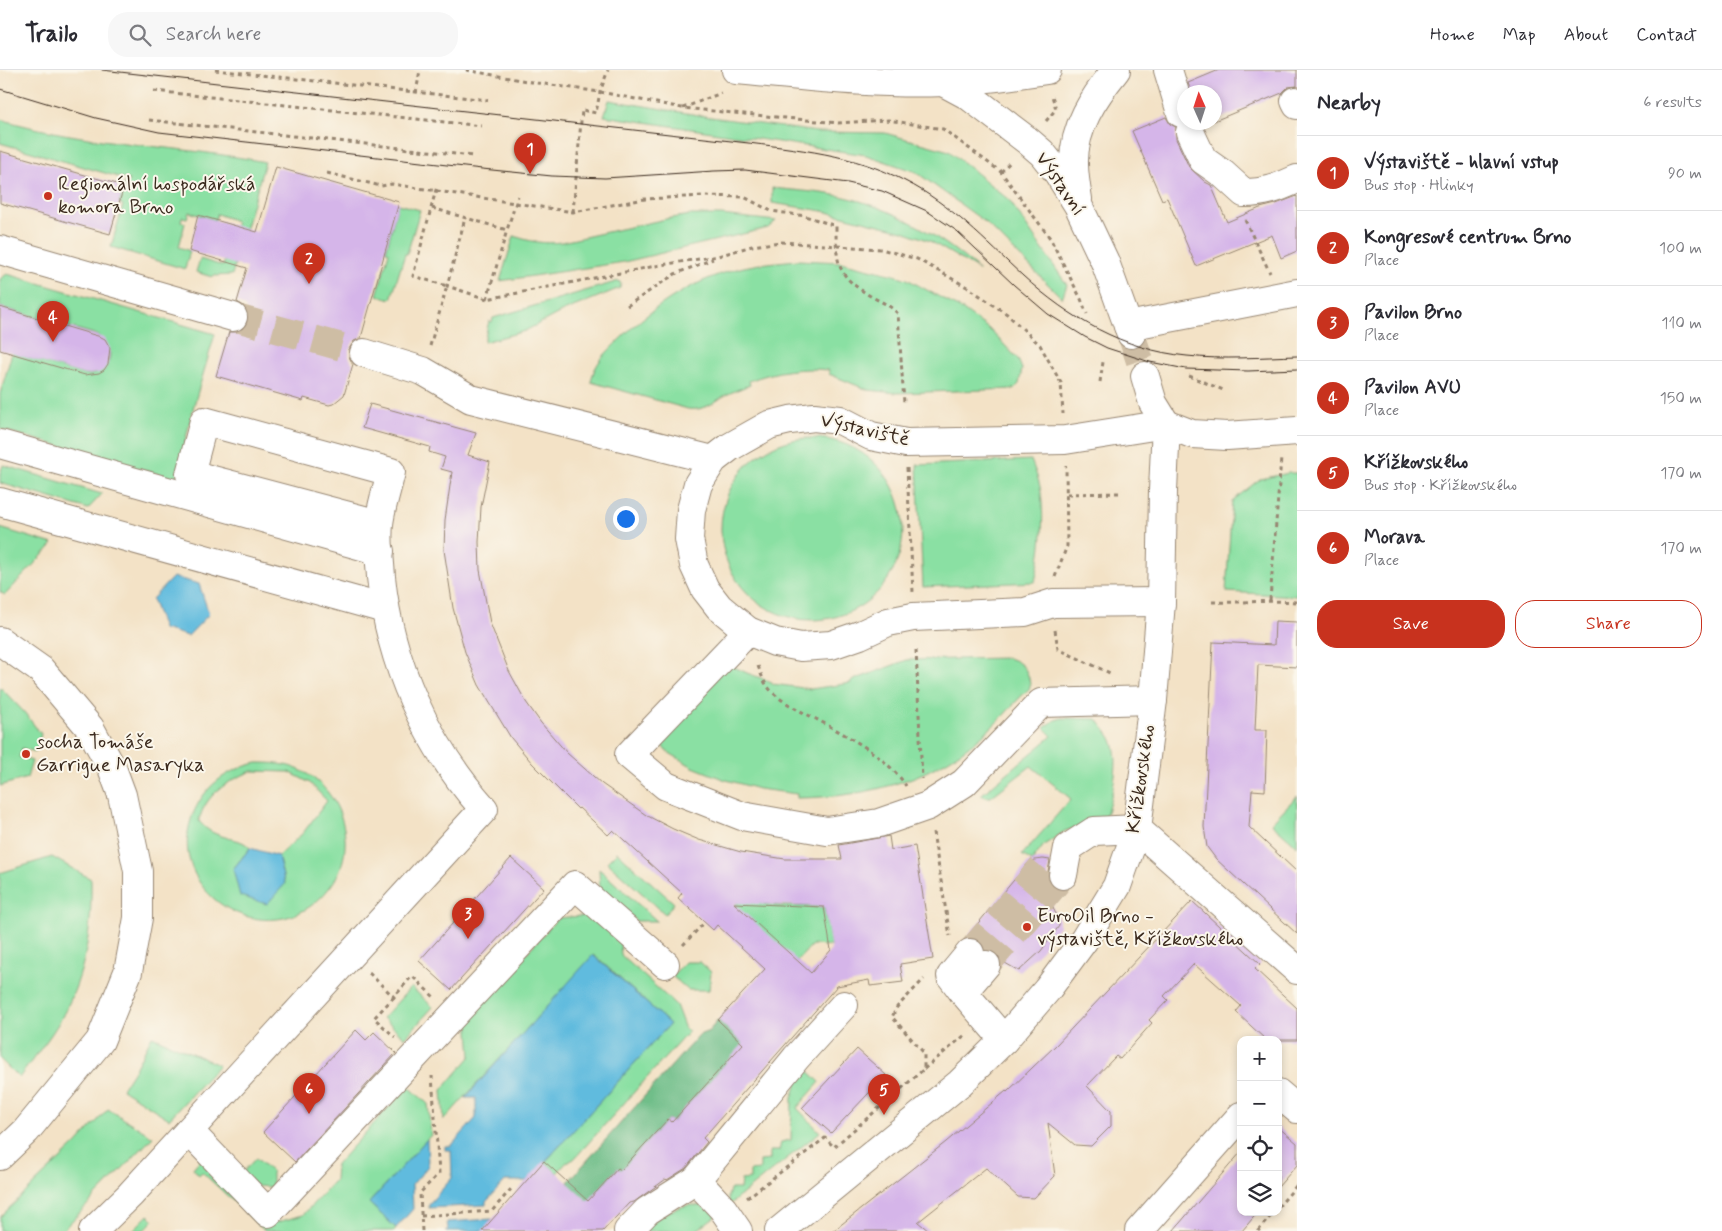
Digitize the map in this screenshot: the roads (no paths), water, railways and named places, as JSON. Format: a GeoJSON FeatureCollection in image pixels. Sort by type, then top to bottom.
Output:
{"type":"FeatureCollection","features":[{"type":"Feature","properties":{"kind":"street"},"geometry":{"type":"LineString","coordinates":[[736,70],[813,78],[861,75],[943,82],[991,78],[1046,70]]}},
{"type":"Feature","properties":{"kind":"street"},"geometry":{"type":"LineString","coordinates":[[1078,205],[1074,163],[1084,116],[1116,70]]}},
{"type":"Feature","properties":{"kind":"street"},"geometry":{"type":"LineString","coordinates":[[1168,70],[1186,123],[1203,160],[1223,174],[1244,193],[1260,193],[1278,188],[1297,178]]}},
{"type":"Feature","properties":{"kind":"street","name":"Výstavní"},"geometry":{"type":"LineString","coordinates":[[943,82],[969,96],[1042,153],[1058,172],[1078,205],[1105,262],[1130,330],[1297,293]]}},
{"type":"Feature","properties":{"kind":"street"},"geometry":{"type":"LineString","coordinates":[[0,250],[233,317]]}},
{"type":"Feature","properties":{"kind":"street"},"geometry":{"type":"LineString","coordinates":[[364,353],[423,371],[471,399],[713,460]]}},
{"type":"Feature","properties":{"kind":"street"},"geometry":{"type":"LineString","coordinates":[[1144,376],[1153,403],[1166,424],[1192,434],[1227,436],[1297,431]]}},
{"type":"Feature","properties":{"kind":"street","name":"Výstaviště"},"geometry":{"type":"LineString","coordinates":[[1161,602],[1053,603],[1025,612],[913,617],[888,622],[860,635],[831,644],[801,646],[775,642],[748,631],[719,608],[705,589],[694,565],[689,539],[691,510],[698,484],[713,460],[730,447],[768,425],[814,417],[840,420],[871,436],[906,442],[1065,440],[1166,424]]}},
{"type":"Feature","properties":{"kind":"street"},"geometry":{"type":"LineString","coordinates":[[93,1231],[130,1195],[484,809],[442,755],[410,694],[398,662],[385,609],[379,524],[391,472],[204,422],[190,474],[379,524]]}},
{"type":"Feature","properties":{"kind":"street","name":"Křížkovského"},"geometry":{"type":"LineString","coordinates":[[779,1231],[960,1084],[1004,1040],[1047,990],[1084,940],[1117,886],[1137,829],[1153,700],[1161,602],[1166,424]]}},
{"type":"Feature","properties":{"kind":"street"},"geometry":{"type":"LineString","coordinates":[[0,444],[380,551]]}},
{"type":"Feature","properties":{"kind":"street"},"geometry":{"type":"LineString","coordinates":[[0,502],[385,609]]}},
{"type":"Feature","properties":{"kind":"street"},"geometry":{"type":"LineString","coordinates":[[748,631],[629,756],[666,786],[742,816],[827,832],[879,823],[928,806],[964,783],[1041,703],[1153,700]]}},
{"type":"Feature","properties":{"kind":"street"},"geometry":{"type":"LineString","coordinates":[[0,640],[40,670],[90,728],[112,768],[122,795],[138,871],[138,918],[128,972],[100,1041],[26,1131],[0,1156]]}},
{"type":"Feature","properties":{"kind":"street"},"geometry":{"type":"LineString","coordinates":[[1060,861],[1094,831],[1137,829],[1297,970]]}},
{"type":"Feature","properties":{"kind":"street"},"geometry":{"type":"LineString","coordinates":[[189,1131],[268,1213],[575,885],[665,964]]}},
{"type":"Feature","properties":{"kind":"street"},"geometry":{"type":"LineString","coordinates":[[969,952],[963,992],[1004,1040]]}},
{"type":"Feature","properties":{"kind":"street"},"geometry":{"type":"LineString","coordinates":[[628,1231],[647,1211],[696,1180],[796,1058],[844,1005]]}},
{"type":"Feature","properties":{"kind":"street"},"geometry":{"type":"LineString","coordinates":[[1282,1096],[1297,1109]]}},
{"type":"Feature","properties":{"kind":"street"},"geometry":{"type":"LineString","coordinates":[[1139,1231],[1237,1121]]}},
{"type":"Feature","properties":{"kind":"street"},"geometry":{"type":"LineString","coordinates":[[696,1180],[732,1222]]}},
{"type":"Feature","properties":{"kind":"water"},"geometry":{"type":"Polygon","coordinates":[[[173,577],[199,584],[209,614],[188,636],[163,629],[152,599],[173,577]]]}},
{"type":"Feature","properties":{"kind":"water"},"geometry":{"type":"Polygon","coordinates":[[[250,848],[278,856],[285,884],[267,904],[240,896],[233,869],[250,848]]]}},
{"type":"Feature","properties":{"kind":"water"},"geometry":{"type":"Polygon","coordinates":[[[593,955],[670,1024],[527,1181],[505,1181],[486,1202],[486,1205],[429,1208],[429,1204],[452,1178],[451,1150],[445,1150],[445,1146],[451,1146],[476,1118],[476,1098],[465,1098],[593,955]]]}},
{"type":"Feature","properties":{"kind":"water"},"geometry":{"type":"Polygon","coordinates":[[[427,1139],[428,1166],[412,1185],[413,1209],[396,1228],[369,1203],[427,1139]]]}},
{"type":"Feature","properties":{"kind":"water"},"geometry":{"type":"Polygon","coordinates":[[[492,1219],[484,1231],[446,1231],[448,1229],[447,1222],[492,1219]]]}},
{"type":"Feature","properties":{"kind":"tunnel"},"geometry":{"type":"LineString","coordinates":[[233,317],[364,353]]}},
{"type":"Feature","properties":{"kind":"tunnel"},"geometry":{"type":"LineString","coordinates":[[1131,334],[1145,376]]}},
{"type":"Feature","properties":{"kind":"tunnel"},"geometry":{"type":"LineString","coordinates":[[970,953],[1048,860]]}},
{"type":"Feature","properties":{"kind":"tunnel"},"geometry":{"type":"LineString","coordinates":[[986,965],[1063,875]]}},
{"type":"Feature","properties":{"kind":"tram line"},"geometry":{"type":"LineString","coordinates":[[102,70],[740,142],[825,154],[866,164],[922,190],[953,212],[1023,276],[1059,305],[1099,330],[1120,339],[1164,353],[1187,356],[1228,358],[1297,356]]}},
{"type":"Feature","properties":{"kind":"tram line"},"geometry":{"type":"LineString","coordinates":[[0,89],[96,118],[159,132],[482,169],[552,176],[605,178],[745,170],[848,183],[882,191],[927,211],[957,231],[1048,314],[1107,348],[1150,362],[1186,369],[1248,371],[1297,369]]}},
{"type":"Feature","properties":{"kind":"place","name":"Výstaviště - hlavní vstup"},"geometry":{"type":"Point","coordinates":[530,174]}},
{"type":"Feature","properties":{"kind":"place","name":"Regionální hospodářská komora Brno"},"geometry":{"type":"Point","coordinates":[48,196]}},
{"type":"Feature","properties":{"kind":"place","name":"Kongresové centrum Brno"},"geometry":{"type":"Point","coordinates":[309,284]}},
{"type":"Feature","properties":{"kind":"place","name":"Pavilon AVU"},"geometry":{"type":"Point","coordinates":[53,342]}},
{"type":"Feature","properties":{"kind":"place","name":"socha Tomáše Garrigue Masaryka"},"geometry":{"type":"Point","coordinates":[26,754]}},
{"type":"Feature","properties":{"kind":"place","name":"EuroOil Brno - výstaviště, Křížkovského"},"geometry":{"type":"Point","coordinates":[1027,927]}},
{"type":"Feature","properties":{"kind":"place","name":"Pavilon Brno"},"geometry":{"type":"Point","coordinates":[468,939]}},
{"type":"Feature","properties":{"kind":"place","name":"Morava"},"geometry":{"type":"Point","coordinates":[309,1114]}},
{"type":"Feature","properties":{"kind":"place","name":"Křížkovského"},"geometry":{"type":"Point","coordinates":[884,1115]}}]}
